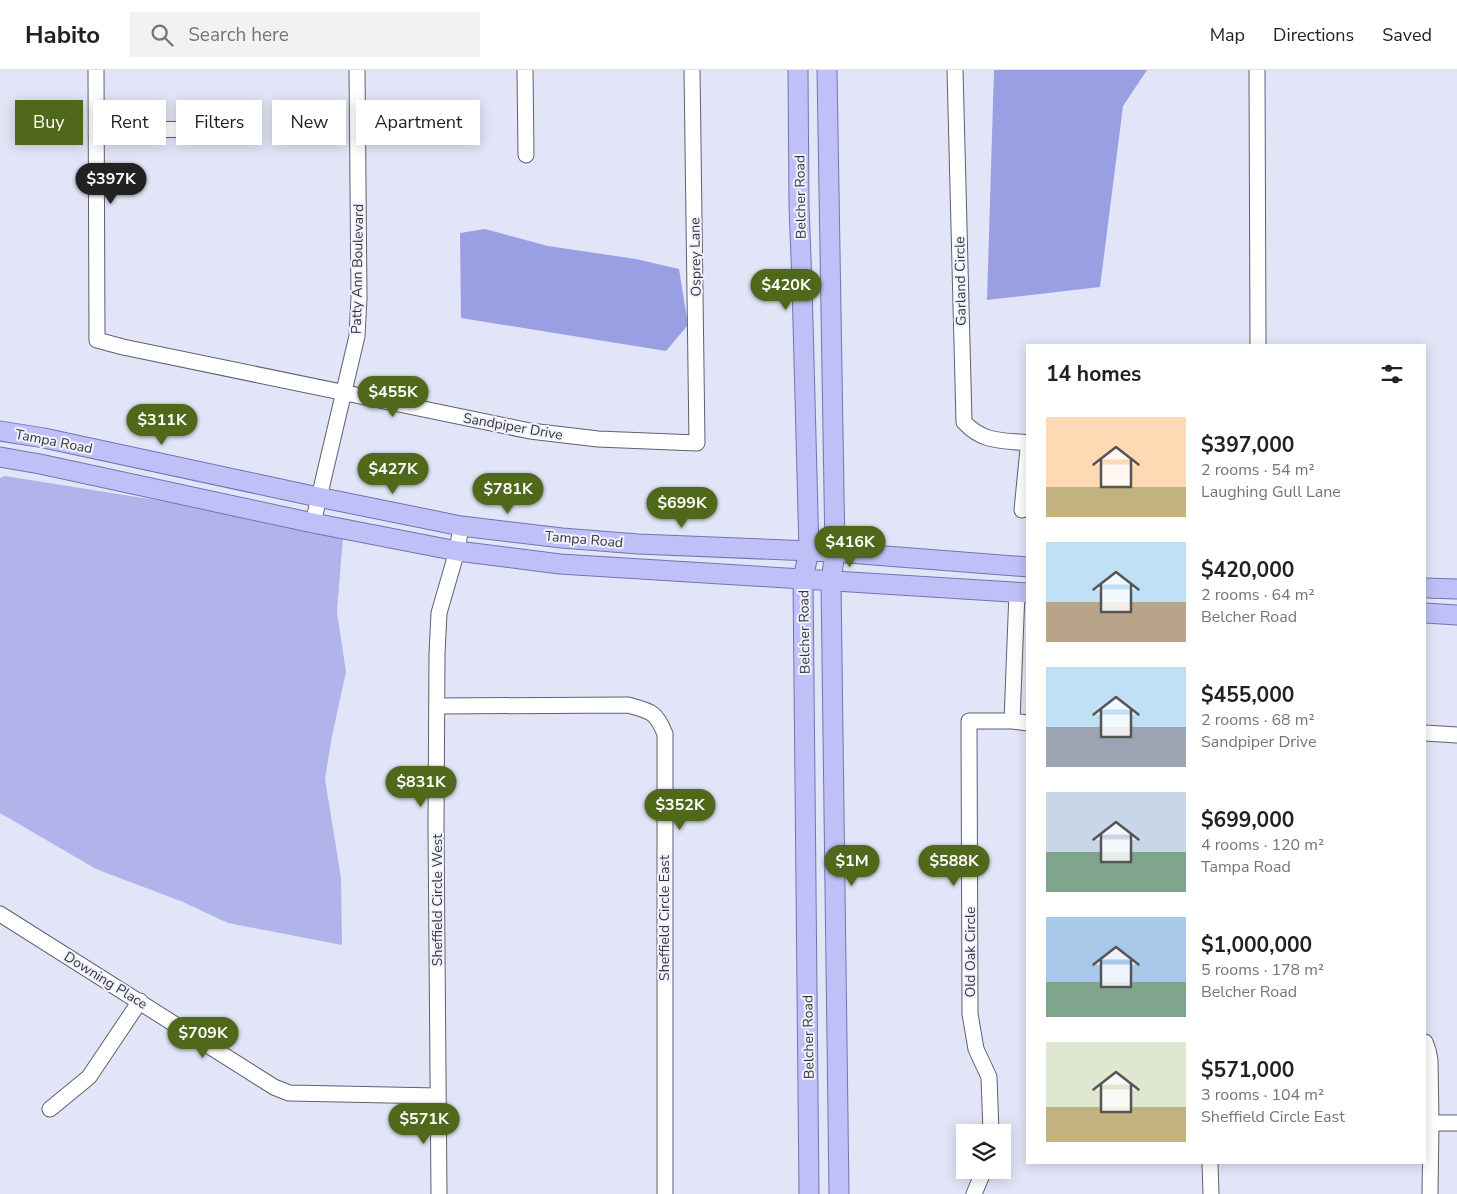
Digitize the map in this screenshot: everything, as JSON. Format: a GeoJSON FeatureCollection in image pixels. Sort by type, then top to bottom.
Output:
{"type":"FeatureCollection","features":[{"type":"Feature","properties":{"kind":"main road","name":"Belcher Road"},"geometry":{"type":"LineString","coordinates":[[798,70],[799,206],[809,551],[803,578],[809,1194]]}},
{"type":"Feature","properties":{"kind":"main road","name":"Belcher Road"},"geometry":{"type":"LineString","coordinates":[[827,70],[835,552],[832,581],[839,1194]]}},
{"type":"Feature","properties":{"kind":"main road","name":"Tampa Road"},"geometry":{"type":"LineString","coordinates":[[0,431],[44,438],[461,526],[562,538],[638,544],[835,552],[1026,567]]}},
{"type":"Feature","properties":{"kind":"main road","name":"Tampa Road"},"geometry":{"type":"LineString","coordinates":[[0,457],[456,551],[560,564],[1022,592]]}},
{"type":"Feature","properties":{"kind":"main road"},"geometry":{"type":"LineString","coordinates":[[1426,588],[1457,589]]}},
{"type":"Feature","properties":{"kind":"main road"},"geometry":{"type":"LineString","coordinates":[[1426,614],[1457,615]]}},
{"type":"Feature","properties":{"kind":"street"},"geometry":{"type":"LineString","coordinates":[[96,70],[96,100]]}},
{"type":"Feature","properties":{"kind":"street","name":"Patty Ann Boulevard"},"geometry":{"type":"LineString","coordinates":[[313,523],[357,336],[357,70]]}},
{"type":"Feature","properties":{"kind":"street"},"geometry":{"type":"LineString","coordinates":[[525,70],[526,155]]}},
{"type":"Feature","properties":{"kind":"street","name":"Osprey Lane"},"geometry":{"type":"LineString","coordinates":[[692,70],[697,443]]}},
{"type":"Feature","properties":{"kind":"street","name":"Garland Circle"},"geometry":{"type":"LineString","coordinates":[[955,70],[964,422],[969,428],[988,439],[1026,443]]}},
{"type":"Feature","properties":{"kind":"street"},"geometry":{"type":"LineString","coordinates":[[1256,70],[1258,344]]}},
{"type":"Feature","properties":{"kind":"street","name":"Sandpiper Drive"},"geometry":{"type":"LineString","coordinates":[[96,145],[97,340],[123,347],[530,431],[598,438],[697,443]]}},
{"type":"Feature","properties":{"kind":"street"},"geometry":{"type":"LineString","coordinates":[[1022,510],[1026,469]]}},
{"type":"Feature","properties":{"kind":"street","name":"Sheffield Circle West"},"geometry":{"type":"LineString","coordinates":[[438,1096],[437,706],[439,614],[461,526]]}},
{"type":"Feature","properties":{"kind":"street"},"geometry":{"type":"LineString","coordinates":[[1012,721],[1022,592]]}},
{"type":"Feature","properties":{"kind":"street","name":"Sheffield Circle East"},"geometry":{"type":"LineString","coordinates":[[437,706],[628,705],[651,711],[660,723],[665,734],[665,1194]]}},
{"type":"Feature","properties":{"kind":"street","name":"Old Oak Circle"},"geometry":{"type":"LineString","coordinates":[[990,1124],[989,1077],[976,1049],[970,1014],[969,722],[1026,722]]}},
{"type":"Feature","properties":{"kind":"street"},"geometry":{"type":"LineString","coordinates":[[1426,733],[1457,735]]}},
{"type":"Feature","properties":{"kind":"street","name":"Downing Place"},"geometry":{"type":"LineString","coordinates":[[0,914],[274,1086],[289,1093],[438,1096]]}},
{"type":"Feature","properties":{"kind":"street"},"geometry":{"type":"LineString","coordinates":[[50,1109],[89,1077],[140,1001]]}},
{"type":"Feature","properties":{"kind":"street"},"geometry":{"type":"LineString","coordinates":[[1426,1045],[1430,1060],[1432,1123],[1430,1194]]}},
{"type":"Feature","properties":{"kind":"street"},"geometry":{"type":"LineString","coordinates":[[438,1096],[440,1194]]}},
{"type":"Feature","properties":{"kind":"street"},"geometry":{"type":"LineString","coordinates":[[1432,1123],[1457,1123]]}},
{"type":"Feature","properties":{"kind":"street"},"geometry":{"type":"LineString","coordinates":[[1210,1164],[1211,1194]]}},
{"type":"Feature","properties":{"kind":"street"},"geometry":{"type":"LineString","coordinates":[[974,1194],[980,1179]]}},
{"type":"Feature","properties":{"kind":"shaded area"},"geometry":{"type":"Polygon","coordinates":[[[994,70],[1147,70],[1123,106],[1100,287],[987,300],[994,70]]]}},
{"type":"Feature","properties":{"kind":"shaded area"},"geometry":{"type":"Polygon","coordinates":[[[485,229],[548,246],[636,259],[679,269],[688,325],[666,351],[461,318],[460,233],[485,229]]]}},
{"type":"Feature","properties":{"kind":"shaded area"},"geometry":{"type":"Polygon","coordinates":[[[5,476],[212,509],[343,537],[337,612],[346,672],[325,779],[341,878],[342,945],[228,923],[183,902],[96,869],[0,813],[0,478],[5,476]]]}}]}
